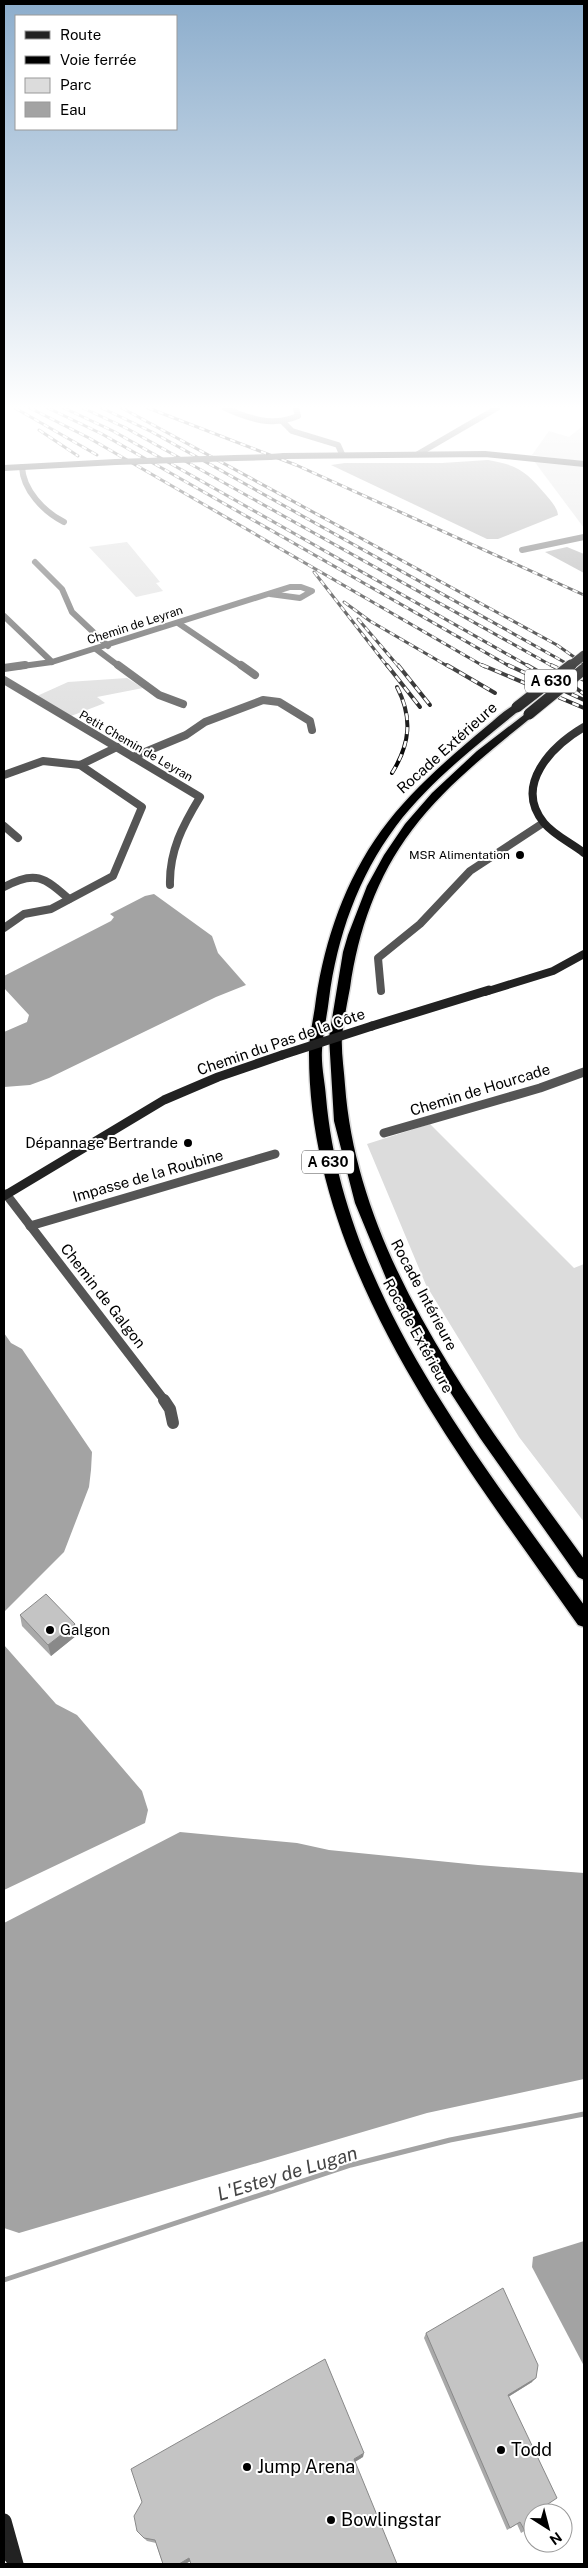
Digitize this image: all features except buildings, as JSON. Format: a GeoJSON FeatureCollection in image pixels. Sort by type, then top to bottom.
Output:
{"type":"FeatureCollection","features":[{"type":"Feature","properties":{"kind":"highway","name":"Rocade Extérieure"},"geometry":{"type":"LineString","coordinates":[[584,655],[523,710],[423,788],[392,824],[361,874],[338,923],[324,979],[317,1022],[317,1102],[322,1139],[342,1214],[387,1320],[473,1460],[584,1619]]}},
{"type":"Feature","properties":{"kind":"highway","name":"Rocade Intérieure"},"geometry":{"type":"LineString","coordinates":[[584,669],[523,710],[438,793],[408,828],[377,878],[356,927],[341,980],[335,1056],[344,1137],[364,1210],[388,1270],[413,1316],[464,1400],[584,1572]]}},
{"type":"Feature","properties":{"kind":"street"},"geometry":{"type":"LineString","coordinates":[[522,550],[584,537]]}},
{"type":"Feature","properties":{"kind":"street"},"geometry":{"type":"LineString","coordinates":[[35,562],[62,589],[72,612],[108,646]]}},
{"type":"Feature","properties":{"kind":"street","name":"Chemin de Leyran"},"geometry":{"type":"LineString","coordinates":[[4,668],[52,662],[96,650],[178,623],[298,585],[312,591],[300,598],[270,594]]}},
{"type":"Feature","properties":{"kind":"street"},"geometry":{"type":"LineString","coordinates":[[4,616],[52,662]]}},
{"type":"Feature","properties":{"kind":"street"},"geometry":{"type":"LineString","coordinates":[[178,623],[255,675]]}},
{"type":"Feature","properties":{"kind":"street"},"geometry":{"type":"LineString","coordinates":[[96,650],[122,666],[132,679],[171,701],[183,704]]}},
{"type":"Feature","properties":{"kind":"street","name":"Petit Chemin de Leyran"},"geometry":{"type":"LineString","coordinates":[[4,680],[200,797],[175,840],[169,870],[170,885]]}},
{"type":"Feature","properties":{"kind":"street"},"geometry":{"type":"LineString","coordinates":[[133,757],[186,736],[205,722],[263,700],[280,702],[310,721],[312,730]]}},
{"type":"Feature","properties":{"kind":"street"},"geometry":{"type":"LineString","coordinates":[[584,727],[559,742],[541,763],[533,784],[533,804],[543,822],[584,853]]}},
{"type":"Feature","properties":{"kind":"street"},"geometry":{"type":"LineString","coordinates":[[80,765],[117,747]]}},
{"type":"Feature","properties":{"kind":"street"},"geometry":{"type":"LineString","coordinates":[[4,774],[43,761],[80,765],[142,807],[113,876],[51,909],[24,914],[4,928]]}},
{"type":"Feature","properties":{"kind":"street"},"geometry":{"type":"LineString","coordinates":[[381,991],[378,958],[420,924],[470,871],[543,822]]}},
{"type":"Feature","properties":{"kind":"street"},"geometry":{"type":"LineString","coordinates":[[4,826],[18,838]]}},
{"type":"Feature","properties":{"kind":"street"},"geometry":{"type":"LineString","coordinates":[[4,887],[31,875],[45,878],[69,899]]}},
{"type":"Feature","properties":{"kind":"street","name":"Chemin du Pas de la Côte"},"geometry":{"type":"LineString","coordinates":[[5,1193],[164,1100],[218,1077],[372,1026],[553,971],[584,954]]}},
{"type":"Feature","properties":{"kind":"street","name":"Chemin de Hourcade"},"geometry":{"type":"LineString","coordinates":[[384,1133],[540,1088],[584,1072]]}},
{"type":"Feature","properties":{"kind":"street","name":"Impasse de la Roubine"},"geometry":{"type":"LineString","coordinates":[[30,1226],[275,1154]]}},
{"type":"Feature","properties":{"kind":"street","name":"Chemin de Galgon"},"geometry":{"type":"LineString","coordinates":[[5,1193],[163,1398],[170,1409],[172,1423]]}},
{"type":"Feature","properties":{"kind":"street"},"geometry":{"type":"LineString","coordinates":[[4,2522],[9,2533],[16,2564]]}},
{"type":"Feature","properties":{"kind":"street"},"geometry":{"type":"LineString","coordinates":[[4,2547],[16,2564]]}},
{"type":"Feature","properties":{"kind":"green space"},"geometry":{"type":"Polygon","coordinates":[[[127,542],[160,582],[156,583],[163,591],[136,597],[89,547],[127,542]]]}},
{"type":"Feature","properties":{"kind":"green space"},"geometry":{"type":"Polygon","coordinates":[[[127,678],[143,688],[97,697],[105,703],[71,716],[37,696],[68,682],[127,678]]]}},
{"type":"Feature","properties":{"kind":"green space"},"geometry":{"type":"Polygon","coordinates":[[[430,1124],[574,1268],[584,1264],[584,1522],[519,1437],[426,1285],[367,1144],[430,1124]]]}},
{"type":"Feature","properties":{"kind":"water"},"geometry":{"type":"Polygon","coordinates":[[[463,528],[526,528],[498,539],[487,539],[463,528]]]}},
{"type":"Feature","properties":{"kind":"water"},"geometry":{"type":"Polygon","coordinates":[[[567,547],[584,554],[584,573],[545,552],[567,547]]]}},
{"type":"Feature","properties":{"kind":"water"},"geometry":{"type":"Polygon","coordinates":[[[154,894],[212,936],[218,953],[246,985],[216,997],[49,1078],[30,1085],[4,1087],[4,1032],[27,1022],[29,1015],[4,988],[4,976],[111,921],[114,917],[110,914],[145,896],[154,894]]]}},
{"type":"Feature","properties":{"kind":"water"},"geometry":{"type":"Polygon","coordinates":[[[4,1333],[11,1343],[22,1349],[92,1452],[89,1487],[64,1552],[4,1612],[4,1333]]]}},
{"type":"Feature","properties":{"kind":"water"},"geometry":{"type":"Polygon","coordinates":[[[4,1645],[56,1704],[77,1715],[142,1791],[148,1810],[145,1823],[4,1890],[4,1645]]]}},
{"type":"Feature","properties":{"kind":"water"},"geometry":{"type":"Polygon","coordinates":[[[180,1832],[297,1843],[329,1850],[478,1865],[584,1873],[584,2079],[427,2113],[19,2233],[4,2228],[4,1923],[180,1832]]]}},
{"type":"Feature","properties":{"kind":"water"},"geometry":{"type":"Polygon","coordinates":[[[584,2241],[584,2366],[532,2267],[533,2257],[584,2241]]]}},
{"type":"Feature","properties":{"kind":"waterway","name":"L'Estey de Lugan"},"geometry":{"type":"LineString","coordinates":[[4,2280],[351,2165],[450,2140],[584,2114]]}},
{"type":"Feature","properties":{"kind":"railway"},"geometry":{"type":"LineString","coordinates":[[244,528],[485,667]]}},
{"type":"Feature","properties":{"kind":"railway"},"geometry":{"type":"LineString","coordinates":[[267,528],[511,667]]}},
{"type":"Feature","properties":{"kind":"railway"},"geometry":{"type":"LineString","coordinates":[[284,528],[530,667]]}},
{"type":"Feature","properties":{"kind":"railway"},"geometry":{"type":"LineString","coordinates":[[305,528],[554,667]]}},
{"type":"Feature","properties":{"kind":"railway"},"geometry":{"type":"LineString","coordinates":[[324,528],[573,667]]}},
{"type":"Feature","properties":{"kind":"railway"},"geometry":{"type":"LineString","coordinates":[[342,528],[557,645],[584,664]]}},
{"type":"Feature","properties":{"kind":"railway"},"geometry":{"type":"LineString","coordinates":[[435,528],[584,595]]}},
{"type":"Feature","properties":{"kind":"railway"},"geometry":{"type":"LineString","coordinates":[[314,572],[388,667]]}},
{"type":"Feature","properties":{"kind":"railway"},"geometry":{"type":"LineString","coordinates":[[344,602],[370,621],[449,667]]}},
{"type":"Feature","properties":{"kind":"railway"},"geometry":{"type":"LineString","coordinates":[[358,619],[399,667]]}},
{"type":"Feature","properties":{"kind":"railway"},"geometry":{"type":"LineString","coordinates":[[387,665],[420,707]]}},
{"type":"Feature","properties":{"kind":"railway"},"geometry":{"type":"LineString","coordinates":[[398,665],[430,705]]}},
{"type":"Feature","properties":{"kind":"railway"},"geometry":{"type":"LineString","coordinates":[[447,665],[495,693]]}},
{"type":"Feature","properties":{"kind":"railway"},"geometry":{"type":"LineString","coordinates":[[482,665],[584,708]]}},
{"type":"Feature","properties":{"kind":"railway"},"geometry":{"type":"LineString","coordinates":[[508,665],[584,700]]}},
{"type":"Feature","properties":{"kind":"railway"},"geometry":{"type":"LineString","coordinates":[[527,665],[562,685]]}},
{"type":"Feature","properties":{"kind":"railway"},"geometry":{"type":"LineString","coordinates":[[551,665],[584,680]]}},
{"type":"Feature","properties":{"kind":"railway"},"geometry":{"type":"LineString","coordinates":[[570,665],[584,673]]}},
{"type":"Feature","properties":{"kind":"railway"},"geometry":{"type":"LineString","coordinates":[[558,675],[584,694]]}},
{"type":"Feature","properties":{"kind":"railway"},"geometry":{"type":"LineString","coordinates":[[392,773],[403,752],[407,731],[406,709],[397,687]]}},
{"type":"Feature","properties":{"kind":"place","name":"MSR Alimentation"},"geometry":{"type":"Point","coordinates":[520,855]}},
{"type":"Feature","properties":{"kind":"place","name":"Dépannage Bertrande"},"geometry":{"type":"Point","coordinates":[188,1143]}},
{"type":"Feature","properties":{"kind":"place","name":"Galgon"},"geometry":{"type":"Point","coordinates":[50,1630]}},
{"type":"Feature","properties":{"kind":"place","name":"Todd"},"geometry":{"type":"Point","coordinates":[501,2450]}},
{"type":"Feature","properties":{"kind":"place","name":"Jump Arena"},"geometry":{"type":"Point","coordinates":[247,2467]}},
{"type":"Feature","properties":{"kind":"place","name":"Bowlingstar"},"geometry":{"type":"Point","coordinates":[331,2520]}}]}
